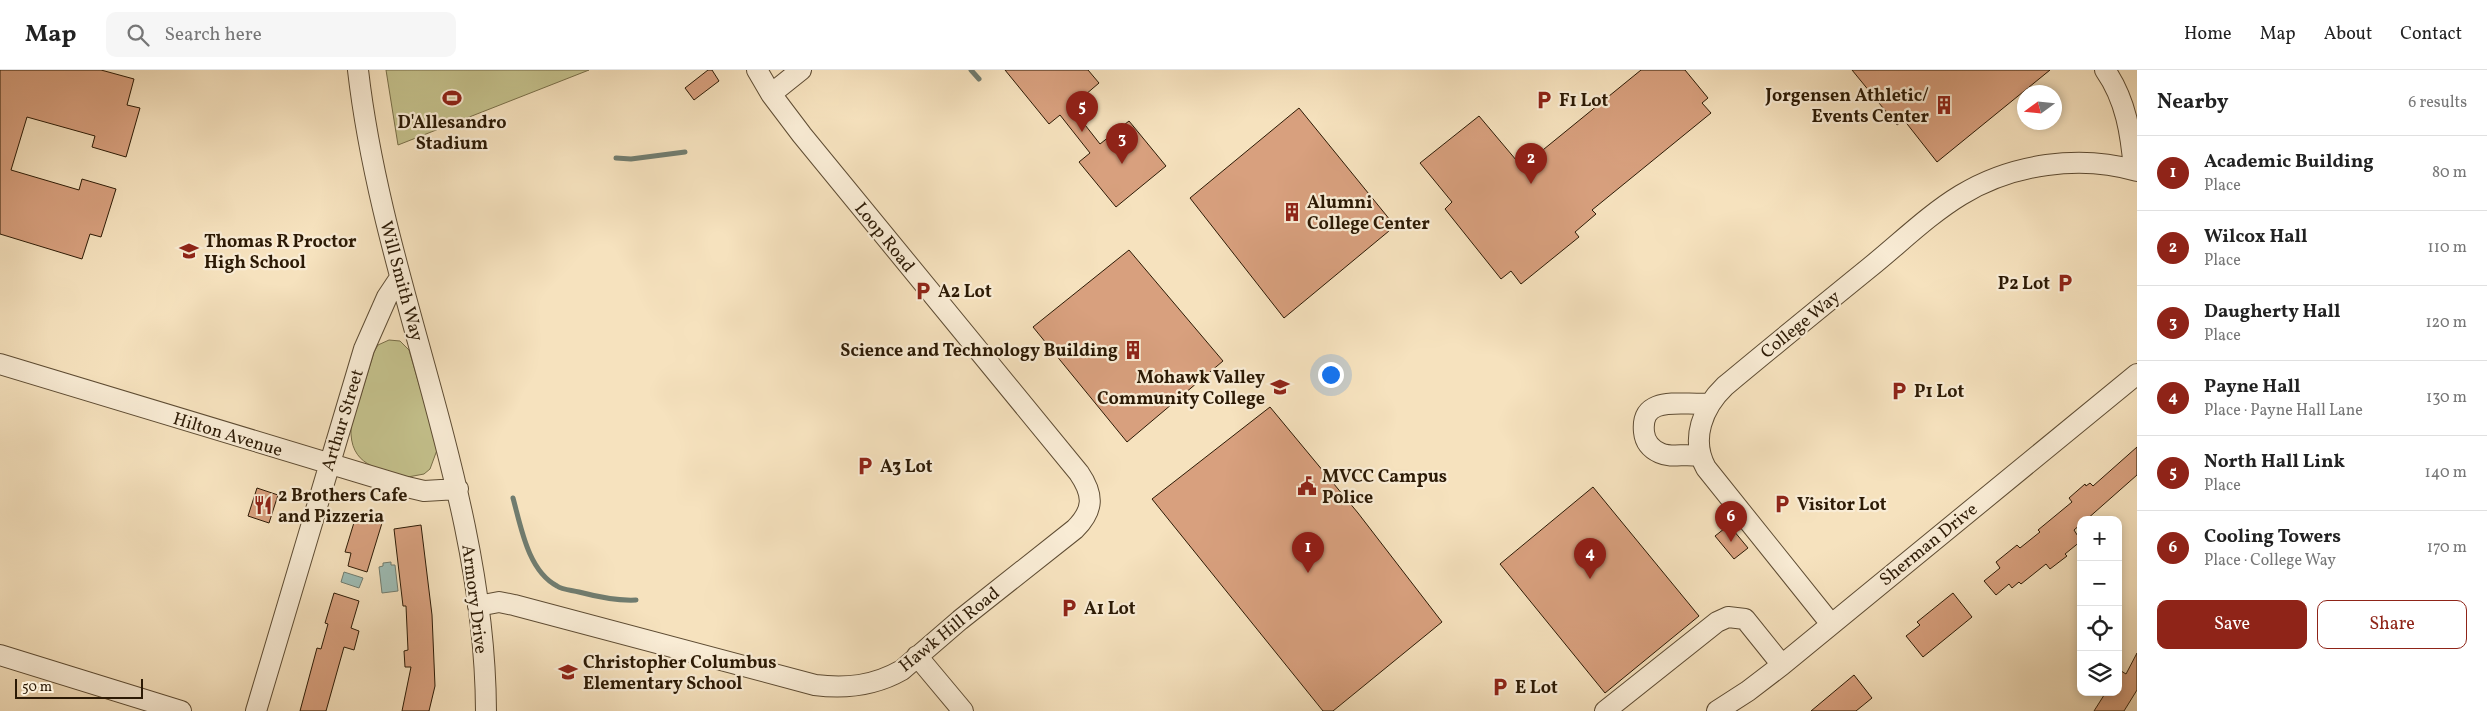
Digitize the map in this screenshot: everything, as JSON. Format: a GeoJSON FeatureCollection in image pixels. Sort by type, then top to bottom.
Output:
{"type":"FeatureCollection","features":[{"type":"Feature","properties":{"kind":"street","name":"Will Smith Way"},"geometry":{"type":"LineString","coordinates":[[358,70],[373,163],[399,279],[434,394],[458,489]]}},
{"type":"Feature","properties":{"kind":"street","name":"Loop Road"},"geometry":{"type":"LineString","coordinates":[[757,70],[771,94],[857,204],[1069,459],[1084,480],[1089,495]]}},
{"type":"Feature","properties":{"kind":"street"},"geometry":{"type":"LineString","coordinates":[[771,94],[801,70]]}},
{"type":"Feature","properties":{"kind":"street"},"geometry":{"type":"LineString","coordinates":[[2105,70],[2119,94],[2128,123],[2135,170]]}},
{"type":"Feature","properties":{"kind":"street","name":"College Way"},"geometry":{"type":"LineString","coordinates":[[1831,624],[1715,480],[1701,458],[1699,434],[1710,403],[1725,386],[1837,294],[1947,205],[1974,188],[2006,174],[2054,164],[2103,165],[2135,170]]}},
{"type":"Feature","properties":{"kind":"street","name":"Arthur Street"},"geometry":{"type":"LineString","coordinates":[[256,711],[364,349],[388,297],[399,279]]}},
{"type":"Feature","properties":{"kind":"street","name":"Hilton Avenue"},"geometry":{"type":"LineString","coordinates":[[0,364],[329,465],[424,491],[458,489]]}},
{"type":"Feature","properties":{"kind":"street","name":"Sherman Drive"},"geometry":{"type":"LineString","coordinates":[[1717,711],[1748,701],[1782,665],[2137,374]]}},
{"type":"Feature","properties":{"kind":"street"},"geometry":{"type":"LineString","coordinates":[[1701,458],[1688,454],[1670,455],[1654,449],[1645,437],[1645,422],[1652,409],[1666,402],[1688,405],[1710,403]]}},
{"type":"Feature","properties":{"kind":"street","name":"Armory Drive"},"geometry":{"type":"LineString","coordinates":[[458,489],[478,606],[486,711]]}},
{"type":"Feature","properties":{"kind":"street","name":"Hawk Hill Road"},"geometry":{"type":"LineString","coordinates":[[478,606],[499,602],[514,605],[814,685],[846,687],[878,681],[902,670],[966,614],[1074,529],[1088,513],[1089,495]]}},
{"type":"Feature","properties":{"kind":"street"},"geometry":{"type":"LineString","coordinates":[[1605,711],[1717,622],[1728,617],[1745,619],[1782,665]]}},
{"type":"Feature","properties":{"kind":"street"},"geometry":{"type":"LineString","coordinates":[[0,655],[182,711]]}},
{"type":"Feature","properties":{"kind":"street"},"geometry":{"type":"LineString","coordinates":[[917,656],[963,711]]}},
{"type":"Feature","properties":{"kind":"shaded area","name":"D'Allesandro Stadium"},"geometry":{"type":"Polygon","coordinates":[[[386,70],[589,70],[398,145],[386,70]]]}},
{"type":"Feature","properties":{"kind":"shaded area"},"geometry":{"type":"Polygon","coordinates":[[[389,340],[400,341],[409,350],[436,442],[437,450],[430,469],[424,474],[408,477],[376,468],[360,458],[352,440],[351,427],[374,352],[378,345],[389,340]]]}},
{"type":"Feature","properties":{"kind":"water"},"geometry":{"type":"Polygon","coordinates":[[[391,562],[391,565],[395,565],[398,591],[382,593],[379,567],[383,566],[383,563],[391,562]]]}},
{"type":"Feature","properties":{"kind":"water"},"geometry":{"type":"Polygon","coordinates":[[[344,572],[363,578],[359,588],[341,582],[344,572]]]}},
{"type":"Feature","properties":{"kind":"building"},"geometry":{"type":"Polygon","coordinates":[[[0,70],[101,70],[134,79],[127,105],[140,108],[126,157],[92,147],[95,136],[27,117],[11,170],[79,190],[82,179],[116,189],[101,237],[90,234],[82,259],[0,234],[0,70]]]}},
{"type":"Feature","properties":{"kind":"building"},"geometry":{"type":"Polygon","coordinates":[[[708,70],[712,70],[719,81],[694,100],[685,88],[708,70]]]}},
{"type":"Feature","properties":{"kind":"building"},"geometry":{"type":"Polygon","coordinates":[[[1005,70],[1088,70],[1099,83],[1071,107],[1100,144],[1129,121],[1166,166],[1116,207],[1079,162],[1090,153],[1060,115],[1049,124],[1005,70]]]}},
{"type":"Feature","properties":{"kind":"building"},"geometry":{"type":"Polygon","coordinates":[[[1641,70],[1685,70],[1708,98],[1702,103],[1711,113],[1592,210],[1596,214],[1575,232],[1579,237],[1521,284],[1511,271],[1501,279],[1445,209],[1452,202],[1420,163],[1479,116],[1522,167],[1641,70]]]}},
{"type":"Feature","properties":{"kind":"building","name":"Jorgensen Athletic/ Events Center"},"geometry":{"type":"Polygon","coordinates":[[[1852,70],[2050,70],[2032,85],[2017,85],[2017,97],[1937,162],[1904,120],[1897,125],[1852,70]]]}},
{"type":"Feature","properties":{"kind":"building","name":"Alumni College Center"},"geometry":{"type":"Polygon","coordinates":[[[1299,108],[1395,226],[1284,318],[1190,198],[1299,108]]]}},
{"type":"Feature","properties":{"kind":"building","name":"Science and Technology Building"},"geometry":{"type":"Polygon","coordinates":[[[1129,250],[1223,361],[1127,442],[1033,327],[1129,250]]]}},
{"type":"Feature","properties":{"kind":"building"},"geometry":{"type":"Polygon","coordinates":[[[1270,407],[1358,513],[1442,622],[1333,711],[1323,711],[1152,499],[1270,407]]]}},
{"type":"Feature","properties":{"kind":"building"},"geometry":{"type":"Polygon","coordinates":[[[2137,447],[2137,475],[2091,516],[2077,516],[2077,527],[2074,530],[2077,535],[2077,544],[2065,554],[2067,556],[2050,569],[2046,564],[2021,584],[2019,582],[2012,588],[2009,584],[1996,595],[1984,581],[2000,568],[1996,562],[2017,545],[2020,548],[2040,532],[2038,530],[2072,502],[2069,498],[2085,484],[2086,486],[2090,483],[2093,486],[2137,447]]]}},
{"type":"Feature","properties":{"kind":"building"},"geometry":{"type":"Polygon","coordinates":[[[1593,487],[1699,616],[1605,693],[1500,564],[1593,487]]]}},
{"type":"Feature","properties":{"kind":"building"},"geometry":{"type":"Polygon","coordinates":[[[257,488],[278,495],[269,523],[248,516],[257,488]]]}},
{"type":"Feature","properties":{"kind":"building"},"geometry":{"type":"Polygon","coordinates":[[[356,516],[382,523],[367,572],[348,566],[351,553],[345,552],[356,516]]]}},
{"type":"Feature","properties":{"kind":"building"},"geometry":{"type":"Polygon","coordinates":[[[421,525],[432,615],[435,686],[429,711],[402,711],[411,667],[405,667],[404,651],[408,650],[406,606],[403,606],[394,529],[421,525]]]}},
{"type":"Feature","properties":{"kind":"building"},"geometry":{"type":"Polygon","coordinates":[[[1729,525],[1748,548],[1734,559],[1715,536],[1729,525]]]}},
{"type":"Feature","properties":{"kind":"building"},"geometry":{"type":"Polygon","coordinates":[[[334,593],[359,601],[351,628],[359,631],[354,650],[344,647],[326,711],[300,711],[317,648],[321,649],[328,624],[325,623],[334,593]]]}},
{"type":"Feature","properties":{"kind":"building"},"geometry":{"type":"Polygon","coordinates":[[[1953,593],[1972,617],[1923,657],[1906,636],[1920,625],[1917,622],[1953,593]]]}},
{"type":"Feature","properties":{"kind":"building"},"geometry":{"type":"Polygon","coordinates":[[[2137,653],[2137,690],[2124,711],[2094,711],[2103,696],[2122,696],[2122,672],[2126,674],[2137,653]]]}},
{"type":"Feature","properties":{"kind":"building"},"geometry":{"type":"Polygon","coordinates":[[[1854,675],[1872,698],[1856,711],[1811,711],[1854,675]]]}},
{"type":"Feature","properties":{"kind":"waterway"},"geometry":{"type":"LineString","coordinates":[[971,70],[979,79]]}},
{"type":"Feature","properties":{"kind":"waterway"},"geometry":{"type":"LineString","coordinates":[[616,158],[631,159],[685,152]]}},
{"type":"Feature","properties":{"kind":"waterway"},"geometry":{"type":"LineString","coordinates":[[513,498],[532,559],[547,579],[565,589],[608,598],[636,600]]}},
{"type":"Feature","properties":{"kind":"place","name":"D'Allesandro Stadium"},"geometry":{"type":"Point","coordinates":[452,98]}},
{"type":"Feature","properties":{"kind":"place","name":"F1 Lot"},"geometry":{"type":"Point","coordinates":[1544,100]}},
{"type":"Feature","properties":{"kind":"place","name":"Jorgensen Athletic/ Events Center"},"geometry":{"type":"Point","coordinates":[1944,105]}},
{"type":"Feature","properties":{"kind":"place","name":"North Hall Link"},"geometry":{"type":"Point","coordinates":[1082,132]}},
{"type":"Feature","properties":{"kind":"place","name":"Daugherty Hall"},"geometry":{"type":"Point","coordinates":[1122,164]}},
{"type":"Feature","properties":{"kind":"place","name":"Wilcox Hall"},"geometry":{"type":"Point","coordinates":[1531,184]}},
{"type":"Feature","properties":{"kind":"place","name":"Alumni College Center"},"geometry":{"type":"Point","coordinates":[1292,212]}},
{"type":"Feature","properties":{"kind":"place","name":"Thomas R Proctor High School"},"geometry":{"type":"Point","coordinates":[189,251]}},
{"type":"Feature","properties":{"kind":"place","name":"P2 Lot"},"geometry":{"type":"Point","coordinates":[2065,283]}},
{"type":"Feature","properties":{"kind":"place","name":"A2 Lot"},"geometry":{"type":"Point","coordinates":[923,291]}},
{"type":"Feature","properties":{"kind":"place","name":"Science and Technology Building"},"geometry":{"type":"Point","coordinates":[1133,350]}},
{"type":"Feature","properties":{"kind":"place","name":"Mohawk Valley Community College"},"geometry":{"type":"Point","coordinates":[1280,387]}},
{"type":"Feature","properties":{"kind":"place","name":"P1 Lot"},"geometry":{"type":"Point","coordinates":[1899,391]}},
{"type":"Feature","properties":{"kind":"place","name":"A3 Lot"},"geometry":{"type":"Point","coordinates":[865,466]}},
{"type":"Feature","properties":{"kind":"place","name":"MVCC Campus Police"},"geometry":{"type":"Point","coordinates":[1307,486]}},
{"type":"Feature","properties":{"kind":"place","name":"Visitor Lot"},"geometry":{"type":"Point","coordinates":[1782,504]}},
{"type":"Feature","properties":{"kind":"place","name":"2 Brothers Cafe and Pizzeria"},"geometry":{"type":"Point","coordinates":[263,505]}},
{"type":"Feature","properties":{"kind":"place","name":"Cooling Towers"},"geometry":{"type":"Point","coordinates":[1731,542]}},
{"type":"Feature","properties":{"kind":"place","name":"Academic Building"},"geometry":{"type":"Point","coordinates":[1308,573]}},
{"type":"Feature","properties":{"kind":"place","name":"Payne Hall"},"geometry":{"type":"Point","coordinates":[1590,579]}},
{"type":"Feature","properties":{"kind":"place","name":"A1 Lot"},"geometry":{"type":"Point","coordinates":[1069,608]}},
{"type":"Feature","properties":{"kind":"place","name":"Christopher Columbus Elementary School"},"geometry":{"type":"Point","coordinates":[568,672]}},
{"type":"Feature","properties":{"kind":"place","name":"E Lot"},"geometry":{"type":"Point","coordinates":[1500,687]}}]}
